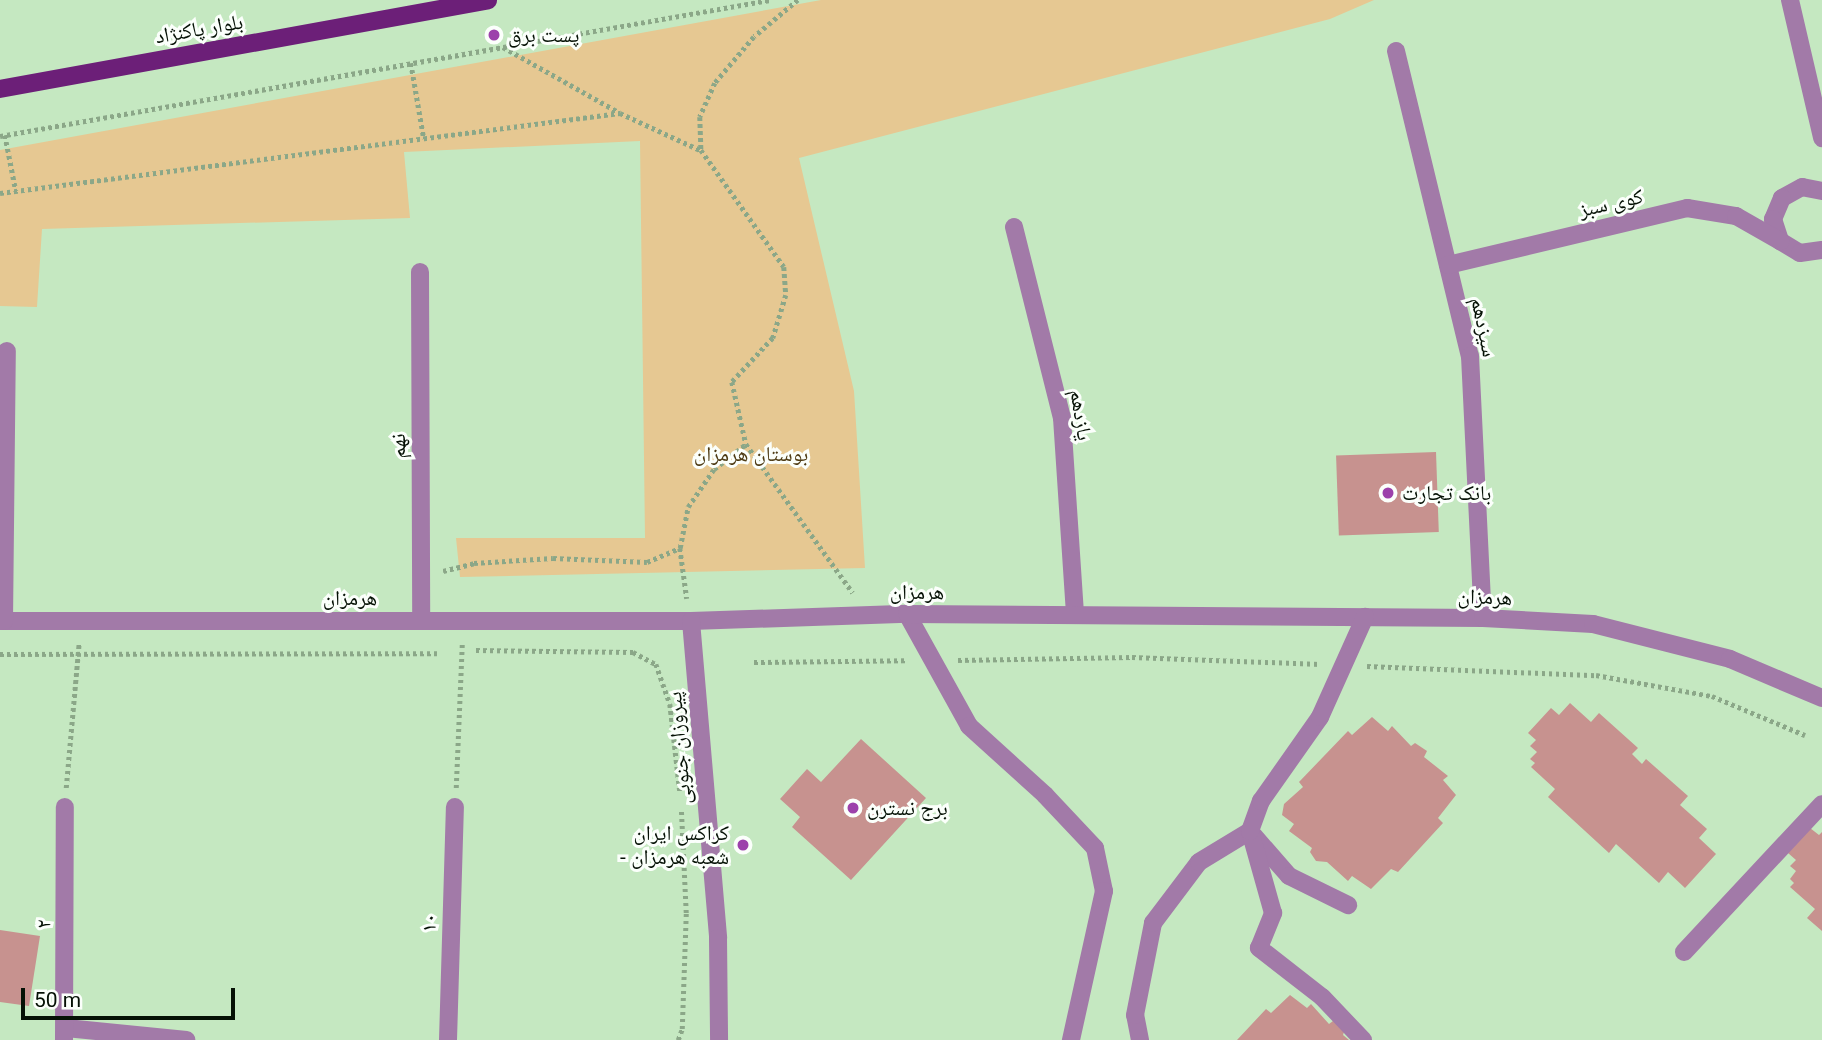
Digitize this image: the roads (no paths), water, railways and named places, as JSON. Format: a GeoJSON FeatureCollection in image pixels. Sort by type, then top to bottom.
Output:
{"type":"FeatureCollection","features":[{"type":"Feature","properties":{"kind":"main road","name":"بلوار پاکنژاد"},"geometry":{"type":"LineString","coordinates":[[0,89],[488,0]]}},
{"type":"Feature","properties":{"kind":"street"},"geometry":{"type":"LineString","coordinates":[[1790,0],[1822,138]]}},
{"type":"Feature","properties":{"kind":"street","name":"سیزدهم"},"geometry":{"type":"LineString","coordinates":[[1396,51],[1470,356],[1483,618]]}},
{"type":"Feature","properties":{"kind":"street"},"geometry":{"type":"LineString","coordinates":[[1780,241],[1773,219],[1782,198],[1802,187],[1822,191]]}},
{"type":"Feature","properties":{"kind":"street","name":"کوی سبز"},"geometry":{"type":"LineString","coordinates":[[1448,265],[1687,208],[1735,216],[1800,253],[1822,250]]}},
{"type":"Feature","properties":{"kind":"street","name":"یازدهم"},"geometry":{"type":"LineString","coordinates":[[1014,227],[1062,418],[1074,615]]}},
{"type":"Feature","properties":{"kind":"street","name":"نهم"},"geometry":{"type":"LineString","coordinates":[[420,272],[421,621]]}},
{"type":"Feature","properties":{"kind":"street"},"geometry":{"type":"LineString","coordinates":[[2,621],[7,351]]}},
{"type":"Feature","properties":{"kind":"street"},"geometry":{"type":"LineString","coordinates":[[907,614],[969,726],[1045,795],[1095,848],[1104,891],[1072,1040]]}},
{"type":"Feature","properties":{"kind":"street","name":"هرمزان"},"geometry":{"type":"LineString","coordinates":[[2,621],[691,621],[907,614],[1483,618],[1593,625],[1730,659],[1822,698]]}},
{"type":"Feature","properties":{"kind":"street"},"geometry":{"type":"LineString","coordinates":[[1363,1040],[1322,998],[1259,948],[1273,913],[1250,831],[1261,801],[1320,717],[1365,617]]}},
{"type":"Feature","properties":{"kind":"street","name":"پیروزان جنوبی"},"geometry":{"type":"LineString","coordinates":[[691,621],[718,938],[719,1040]]}},
{"type":"Feature","properties":{"kind":"street"},"geometry":{"type":"LineString","coordinates":[[1684,952],[1822,804]]}},
{"type":"Feature","properties":{"kind":"street","name":"۲"},"geometry":{"type":"LineString","coordinates":[[65,807],[65,1034]]}},
{"type":"Feature","properties":{"kind":"street","name":"۱۰"},"geometry":{"type":"LineString","coordinates":[[448,1040],[455,807]]}},
{"type":"Feature","properties":{"kind":"street"},"geometry":{"type":"LineString","coordinates":[[1250,831],[1289,876],[1348,905]]}},
{"type":"Feature","properties":{"kind":"street"},"geometry":{"type":"LineString","coordinates":[[1140,1040],[1135,1015],[1153,923],[1199,862],[1250,831]]}},
{"type":"Feature","properties":{"kind":"street"},"geometry":{"type":"LineString","coordinates":[[65,1034],[187,1040]]}},
{"type":"Feature","properties":{"kind":"place","name":"پست برق"},"geometry":{"type":"Point","coordinates":[494,35]}},
{"type":"Feature","properties":{"kind":"place","name":"بانک تجارت"},"geometry":{"type":"Point","coordinates":[1388,493]}},
{"type":"Feature","properties":{"kind":"place","name":"برج نسترن"},"geometry":{"type":"Point","coordinates":[853,808]}},
{"type":"Feature","properties":{"kind":"place","name":"کراکس ایران - شعبه هرمزان"},"geometry":{"type":"Point","coordinates":[743,845]}},
{"type":"Feature","properties":{"kind":"park label","name":"بوستان هرمزان"},"geometry":{"type":"Point","coordinates":[751,454]}}]}
